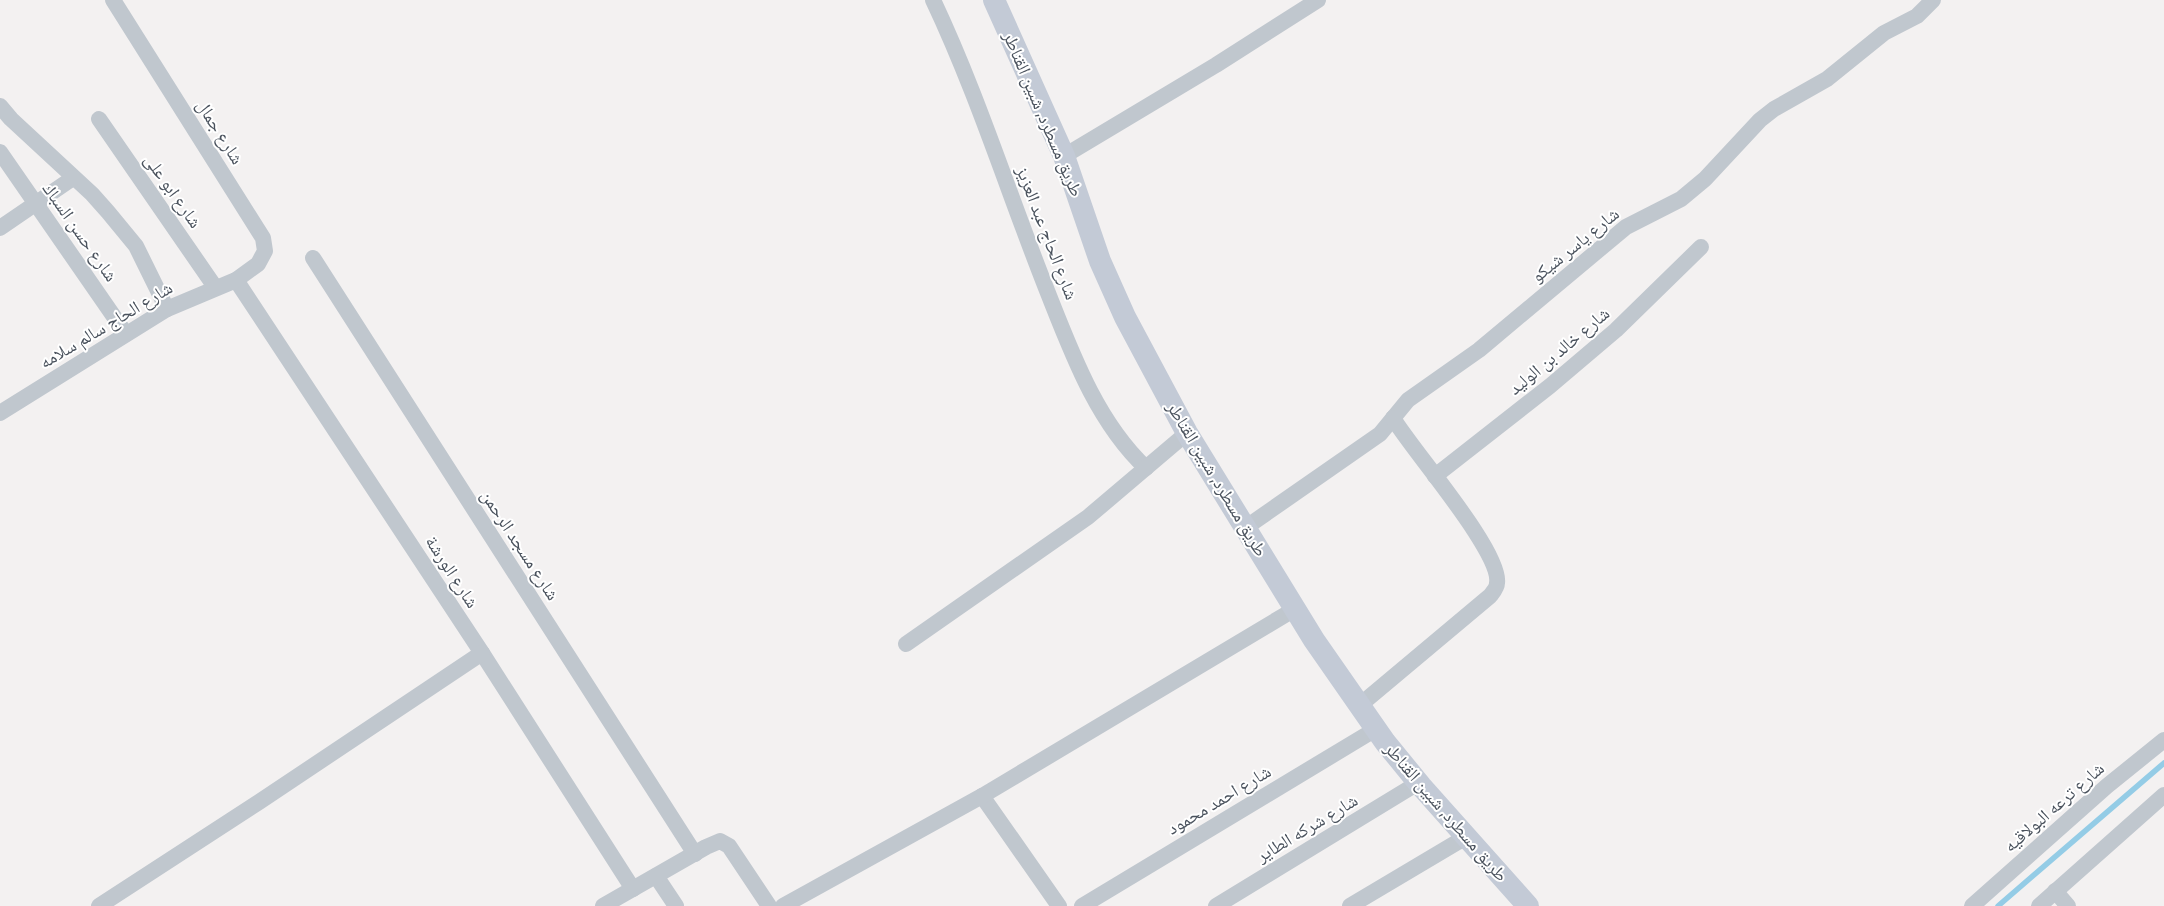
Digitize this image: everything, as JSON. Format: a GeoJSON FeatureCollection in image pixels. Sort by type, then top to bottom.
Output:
{"type":"FeatureCollection","features":[{"type":"Feature","properties":{"kind":"main road","name":"طريق مسطرد, شبين القناطر"},"geometry":{"type":"LineString","coordinates":[[994,0],[1064,156],[1100,261],[1182,437],[1245,528],[1296,609],[1376,729],[1418,783],[1528,906]]}},
{"type":"Feature","properties":{"kind":"street","name":"شارع جمال"},"geometry":{"type":"LineString","coordinates":[[113,0],[263,238],[265,251],[258,264],[236,280]]}},
{"type":"Feature","properties":{"kind":"street","name":"شارع الحاج عبد العزيز"},"geometry":{"type":"LineString","coordinates":[[933,0],[969,85],[1068,344],[1098,404],[1118,436],[1130,452],[1151,464]]}},
{"type":"Feature","properties":{"kind":"street"},"geometry":{"type":"LineString","coordinates":[[1064,156],[1216,65],[1318,0]]}},
{"type":"Feature","properties":{"kind":"street","name":"شارع ياسر شيكو"},"geometry":{"type":"LineString","coordinates":[[1245,528],[1380,434],[1408,400],[1479,350],[1626,227],[1681,199],[1705,179],[1760,120],[1774,109],[1828,79],[1884,33],[1917,16],[1933,0]]}},
{"type":"Feature","properties":{"kind":"street"},"geometry":{"type":"LineString","coordinates":[[0,106],[10,119],[92,194],[136,246],[167,309]]}},
{"type":"Feature","properties":{"kind":"street","name":"شارع ابو على"},"geometry":{"type":"LineString","coordinates":[[98,119],[215,287]]}},
{"type":"Feature","properties":{"kind":"street","name":"شارع حسن السباك"},"geometry":{"type":"LineString","coordinates":[[0,152],[126,334]]}},
{"type":"Feature","properties":{"kind":"street"},"geometry":{"type":"LineString","coordinates":[[0,228],[73,178]]}},
{"type":"Feature","properties":{"kind":"street","name":"شارع خالد بن الوليد"},"geometry":{"type":"LineString","coordinates":[[1435,476],[1550,386],[1609,336],[1701,247]]}},
{"type":"Feature","properties":{"kind":"street","name":"شارع مسجد الرحمن"},"geometry":{"type":"LineString","coordinates":[[313,258],[695,854]]}},
{"type":"Feature","properties":{"kind":"street","name":"شارع الحاج سالم سلامه"},"geometry":{"type":"LineString","coordinates":[[0,413],[167,309],[215,287],[236,280]]}},
{"type":"Feature","properties":{"kind":"street","name":"شارع الورشة"},"geometry":{"type":"LineString","coordinates":[[236,280],[482,653],[633,888]]}},
{"type":"Feature","properties":{"kind":"street"},"geometry":{"type":"LineString","coordinates":[[1360,705],[1490,596],[1498,582],[1494,565],[1467,518],[1404,436],[1393,418]]}},
{"type":"Feature","properties":{"kind":"street"},"geometry":{"type":"LineString","coordinates":[[906,644],[1088,517],[1182,437]]}},
{"type":"Feature","properties":{"kind":"street"},"geometry":{"type":"LineString","coordinates":[[782,906],[982,796],[1296,609]]}},
{"type":"Feature","properties":{"kind":"street"},"geometry":{"type":"LineString","coordinates":[[99,906],[482,653]]}},
{"type":"Feature","properties":{"kind":"street","name":"شارع احمد محمود"},"geometry":{"type":"LineString","coordinates":[[1082,906],[1376,729]]}},
{"type":"Feature","properties":{"kind":"street","name":"شارع ترعه البولاقيه"},"geometry":{"type":"LineString","coordinates":[[1972,906],[2107,786],[2164,740]]}},
{"type":"Feature","properties":{"kind":"street","name":"شارع شركه الطاير"},"geometry":{"type":"LineString","coordinates":[[1216,906],[1418,783]]}},
{"type":"Feature","properties":{"kind":"street"},"geometry":{"type":"LineString","coordinates":[[2039,906],[2164,795]]}},
{"type":"Feature","properties":{"kind":"street"},"geometry":{"type":"LineString","coordinates":[[982,796],[1059,906]]}},
{"type":"Feature","properties":{"kind":"street"},"geometry":{"type":"LineString","coordinates":[[1350,906],[1466,836]]}},
{"type":"Feature","properties":{"kind":"street"},"geometry":{"type":"LineString","coordinates":[[603,906],[720,841],[729,846],[769,906]]}},
{"type":"Feature","properties":{"kind":"street"},"geometry":{"type":"LineString","coordinates":[[656,876],[676,906]]}},
{"type":"Feature","properties":{"kind":"street"},"geometry":{"type":"LineString","coordinates":[[2056,891],[2068,906]]}},
{"type":"Feature","properties":{"kind":"waterway"},"geometry":{"type":"LineString","coordinates":[[1998,906],[2164,763]]}}]}
